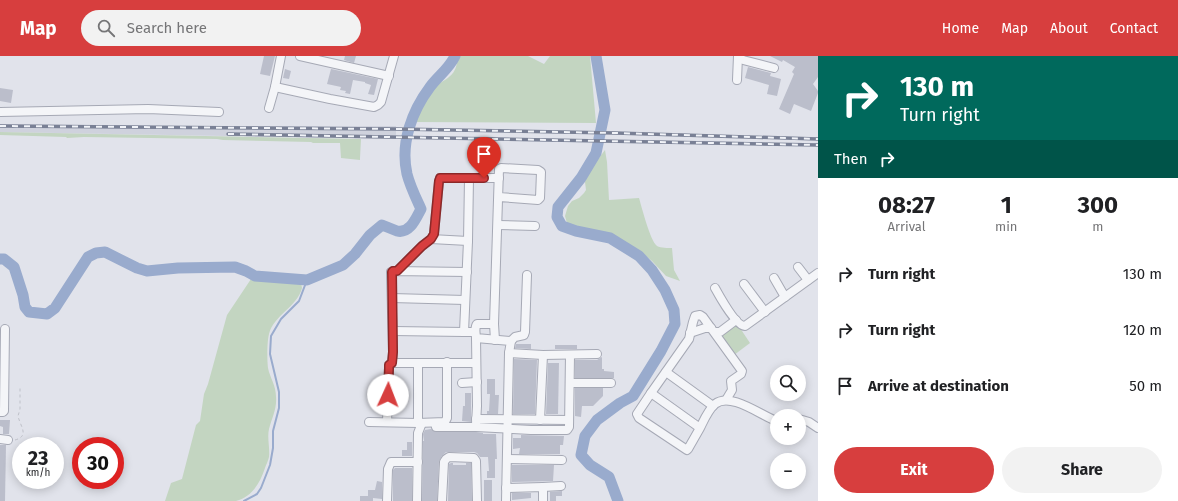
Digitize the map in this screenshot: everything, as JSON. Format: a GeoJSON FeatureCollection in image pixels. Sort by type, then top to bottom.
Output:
{"type":"FeatureCollection","features":[{"type":"Feature","properties":{"kind":"street"},"geometry":{"type":"LineString","coordinates":[[269,108],[281,56]]}},
{"type":"Feature","properties":{"kind":"street"},"geometry":{"type":"LineString","coordinates":[[300,56],[389,76]]}},
{"type":"Feature","properties":{"kind":"street"},"geometry":{"type":"LineString","coordinates":[[275,87],[374,107],[381,102],[394,56]]}},
{"type":"Feature","properties":{"kind":"street"},"geometry":{"type":"LineString","coordinates":[[739,56],[743,60],[774,68]]}},
{"type":"Feature","properties":{"kind":"street"},"geometry":{"type":"LineString","coordinates":[[737,80],[739,56]]}},
{"type":"Feature","properties":{"kind":"street"},"geometry":{"type":"LineString","coordinates":[[0,112],[148,109],[219,112]]}},
{"type":"Feature","properties":{"kind":"street"},"geometry":{"type":"LineString","coordinates":[[494,340],[498,225],[498,197],[499,169],[538,170],[541,173],[540,198],[538,200],[498,197]]}},
{"type":"Feature","properties":{"kind":"street"},"geometry":{"type":"LineString","coordinates":[[397,271],[431,239],[435,231],[439,179],[445,177],[499,178]]}},
{"type":"Feature","properties":{"kind":"street"},"geometry":{"type":"LineString","coordinates":[[464,332],[469,178]]}},
{"type":"Feature","properties":{"kind":"street"},"geometry":{"type":"LineString","coordinates":[[498,225],[535,226]]}},
{"type":"Feature","properties":{"kind":"street"},"geometry":{"type":"LineString","coordinates":[[431,239],[468,241]]}},
{"type":"Feature","properties":{"kind":"street"},"geometry":{"type":"LineString","coordinates":[[798,267],[808,280]]}},
{"type":"Feature","properties":{"kind":"street"},"geometry":{"type":"LineString","coordinates":[[387,422],[389,365],[392,363],[393,332],[391,274],[393,271],[467,272]]}},
{"type":"Feature","properties":{"kind":"street"},"geometry":{"type":"LineString","coordinates":[[714,288],[736,320],[741,326],[745,326],[818,273]]}},
{"type":"Feature","properties":{"kind":"street"},"geometry":{"type":"LineString","coordinates":[[506,501],[509,420],[509,353],[511,341],[515,337],[525,334],[527,275]]}},
{"type":"Feature","properties":{"kind":"street"},"geometry":{"type":"LineString","coordinates":[[774,278],[785,297]]}},
{"type":"Feature","properties":{"kind":"street"},"geometry":{"type":"LineString","coordinates":[[744,284],[765,312]]}},
{"type":"Feature","properties":{"kind":"street"},"geometry":{"type":"LineString","coordinates":[[392,298],[465,300]]}},
{"type":"Feature","properties":{"kind":"street"},"geometry":{"type":"LineString","coordinates":[[726,400],[732,390],[731,381],[741,374],[742,371],[703,317],[698,315],[695,316],[689,339],[639,409],[637,416],[687,450],[713,406],[720,401],[732,401],[770,418]]}},
{"type":"Feature","properties":{"kind":"street"},"geometry":{"type":"LineString","coordinates":[[690,333],[705,328],[718,333],[736,320]]}},
{"type":"Feature","properties":{"kind":"street"},"geometry":{"type":"LineString","coordinates":[[476,423],[476,326],[477,324],[494,324]]}},
{"type":"Feature","properties":{"kind":"street"},"geometry":{"type":"LineString","coordinates":[[0,412],[4,411],[5,330]]}},
{"type":"Feature","properties":{"kind":"street"},"geometry":{"type":"LineString","coordinates":[[393,332],[464,332],[494,340],[511,341]]}},
{"type":"Feature","properties":{"kind":"street"},"geometry":{"type":"LineString","coordinates":[[509,353],[543,355],[597,354]]}},
{"type":"Feature","properties":{"kind":"street"},"geometry":{"type":"LineString","coordinates":[[540,420],[543,355]]}},
{"type":"Feature","properties":{"kind":"street"},"geometry":{"type":"LineString","coordinates":[[476,423],[508,429],[567,430],[569,427],[570,355]]}},
{"type":"Feature","properties":{"kind":"street"},"geometry":{"type":"LineString","coordinates":[[368,422],[420,425],[444,423],[447,420],[447,362]]}},
{"type":"Feature","properties":{"kind":"street"},"geometry":{"type":"LineString","coordinates":[[392,363],[476,362]]}},
{"type":"Feature","properties":{"kind":"street"},"geometry":{"type":"LineString","coordinates":[[417,501],[418,433],[420,425],[418,363]]}},
{"type":"Feature","properties":{"kind":"street"},"geometry":{"type":"LineString","coordinates":[[666,372],[713,406]]}},
{"type":"Feature","properties":{"kind":"street"},"geometry":{"type":"LineString","coordinates":[[462,383],[477,382]]}},
{"type":"Feature","properties":{"kind":"street"},"geometry":{"type":"LineString","coordinates":[[570,383],[611,383]]}},
{"type":"Feature","properties":{"kind":"street"},"geometry":{"type":"LineString","coordinates":[[651,393],[700,428]]}},
{"type":"Feature","properties":{"kind":"street"},"geometry":{"type":"LineString","coordinates":[[692,422],[705,418]]}},
{"type":"Feature","properties":{"kind":"street"},"geometry":{"type":"LineString","coordinates":[[435,423],[436,427],[509,420],[568,420]]}},
{"type":"Feature","properties":{"kind":"street"},"geometry":{"type":"LineString","coordinates":[[806,421],[818,428]]}},
{"type":"Feature","properties":{"kind":"street"},"geometry":{"type":"LineString","coordinates":[[442,501],[444,462],[446,459],[474,458],[476,460],[477,501]]}},
{"type":"Feature","properties":{"kind":"street"},"geometry":{"type":"LineString","coordinates":[[507,459],[562,460]]}},
{"type":"Feature","properties":{"kind":"street"},"geometry":{"type":"LineString","coordinates":[[387,501],[388,468],[390,462],[418,462]]}},
{"type":"Feature","properties":{"kind":"street"},"geometry":{"type":"LineString","coordinates":[[543,486],[543,501]]}},
{"type":"Feature","properties":{"kind":"street"},"geometry":{"type":"LineString","coordinates":[[506,488],[561,486]]}},
{"type":"Feature","properties":{"kind":"path"},"geometry":{"type":"LineString","coordinates":[[4,439],[15,440],[23,435],[23,430],[18,416],[20,409],[20,388]]}},
{"type":"Feature","properties":{"kind":"shaded area"},"geometry":{"type":"Polygon","coordinates":[[[0,124],[396,126],[396,139],[0,132],[0,124]]]}},
{"type":"Feature","properties":{"kind":"green space"},"geometry":{"type":"Polygon","coordinates":[[[458,56],[528,56],[544,64],[550,56],[590,56],[596,123],[412,122],[428,94],[454,72],[458,56]]]}},
{"type":"Feature","properties":{"kind":"green space"},"geometry":{"type":"Polygon","coordinates":[[[0,132],[361,139],[360,160],[341,158],[340,143],[217,139],[67,138],[0,135],[0,132]]]}},
{"type":"Feature","properties":{"kind":"green space"},"geometry":{"type":"Polygon","coordinates":[[[605,150],[609,200],[639,198],[646,224],[654,243],[659,247],[672,248],[674,270],[680,281],[666,276],[639,250],[627,243],[608,235],[573,227],[567,223],[565,216],[568,206],[572,201],[579,198],[586,190],[585,182],[587,175],[605,150]]]}},
{"type":"Feature","properties":{"kind":"green space"},"geometry":{"type":"Polygon","coordinates":[[[251,279],[301,283],[302,288],[295,301],[276,321],[269,334],[267,351],[268,368],[276,393],[276,401],[268,432],[269,457],[263,474],[255,489],[251,493],[236,501],[165,501],[171,483],[182,479],[196,425],[200,421],[204,394],[227,315],[251,279]]]}},
{"type":"Feature","properties":{"kind":"green space"},"geometry":{"type":"Polygon","coordinates":[[[736,322],[750,343],[734,355],[721,336],[736,322]]]}},
{"type":"Feature","properties":{"kind":"building"},"geometry":{"type":"Polygon","coordinates":[[[264,56],[275,56],[270,76],[260,74],[264,56]]]}},
{"type":"Feature","properties":{"kind":"building"},"geometry":{"type":"Polygon","coordinates":[[[345,56],[356,56],[354,63],[344,60],[345,56]]]}},
{"type":"Feature","properties":{"kind":"building"},"geometry":{"type":"Polygon","coordinates":[[[770,56],[818,56],[818,77],[813,84],[818,93],[811,111],[794,104],[790,114],[779,109],[794,74],[792,72],[795,67],[783,60],[782,62],[770,56]]]}},
{"type":"Feature","properties":{"kind":"building"},"geometry":{"type":"Polygon","coordinates":[[[748,67],[771,73],[770,76],[781,79],[777,96],[767,94],[769,85],[745,78],[748,67]]]}},
{"type":"Feature","properties":{"kind":"building"},"geometry":{"type":"Polygon","coordinates":[[[285,69],[291,71],[289,79],[283,78],[285,69]]]}},
{"type":"Feature","properties":{"kind":"building"},"geometry":{"type":"Polygon","coordinates":[[[331,69],[378,79],[374,95],[368,94],[371,85],[365,82],[353,80],[350,94],[345,93],[346,91],[340,90],[341,87],[327,84],[331,69]]]}},
{"type":"Feature","properties":{"kind":"building"},"geometry":{"type":"Polygon","coordinates":[[[0,88],[13,90],[11,103],[0,101],[0,88]]]}},
{"type":"Feature","properties":{"kind":"building"},"geometry":{"type":"Polygon","coordinates":[[[516,344],[531,344],[531,349],[515,348],[516,344]]]}},
{"type":"Feature","properties":{"kind":"building"},"geometry":{"type":"Polygon","coordinates":[[[555,345],[577,345],[577,349],[555,349],[555,345]]]}},
{"type":"Feature","properties":{"kind":"building"},"geometry":{"type":"Polygon","coordinates":[[[602,357],[602,369],[604,369],[604,371],[614,372],[614,378],[575,378],[575,360],[597,360],[602,357]]]}},
{"type":"Feature","properties":{"kind":"building"},"geometry":{"type":"Polygon","coordinates":[[[514,359],[537,360],[535,414],[513,414],[514,359]]]}},
{"type":"Feature","properties":{"kind":"building"},"geometry":{"type":"Polygon","coordinates":[[[548,363],[559,363],[558,414],[546,414],[548,363]]]}},
{"type":"Feature","properties":{"kind":"building"},"geometry":{"type":"Polygon","coordinates":[[[487,379],[495,379],[495,395],[499,395],[498,414],[487,414],[487,411],[489,411],[490,394],[487,394],[487,379]]]}},
{"type":"Feature","properties":{"kind":"building"},"geometry":{"type":"Polygon","coordinates":[[[575,388],[603,388],[603,396],[593,406],[582,406],[581,417],[575,416],[575,388]]]}},
{"type":"Feature","properties":{"kind":"building"},"geometry":{"type":"Polygon","coordinates":[[[465,393],[471,393],[471,422],[462,421],[463,406],[465,406],[465,393]]]}},
{"type":"Feature","properties":{"kind":"building"},"geometry":{"type":"Polygon","coordinates":[[[0,420],[10,420],[9,434],[3,434],[3,427],[0,426],[0,420]]]}},
{"type":"Feature","properties":{"kind":"building"},"geometry":{"type":"Polygon","coordinates":[[[431,429],[436,432],[476,432],[483,434],[496,434],[497,459],[495,459],[495,478],[487,478],[487,471],[489,471],[488,457],[480,457],[474,452],[446,452],[439,461],[437,501],[422,501],[423,434],[425,430],[431,429]]]}},
{"type":"Feature","properties":{"kind":"building"},"geometry":{"type":"Polygon","coordinates":[[[521,435],[564,436],[563,445],[560,445],[560,454],[519,454],[520,448],[513,449],[513,438],[521,438],[521,435]]]}},
{"type":"Feature","properties":{"kind":"building"},"geometry":{"type":"Polygon","coordinates":[[[407,442],[412,442],[412,456],[402,456],[402,450],[407,450],[407,442]]]}},
{"type":"Feature","properties":{"kind":"building"},"geometry":{"type":"Polygon","coordinates":[[[0,445],[6,445],[5,501],[0,501],[0,445]]]}},
{"type":"Feature","properties":{"kind":"building"},"geometry":{"type":"Polygon","coordinates":[[[453,463],[453,465],[466,465],[466,463],[471,463],[472,501],[448,501],[449,464],[453,463]]]}},
{"type":"Feature","properties":{"kind":"building"},"geometry":{"type":"Polygon","coordinates":[[[512,465],[554,465],[553,481],[512,482],[512,465]]]}},
{"type":"Feature","properties":{"kind":"building"},"geometry":{"type":"Polygon","coordinates":[[[395,468],[412,468],[412,501],[393,501],[393,470],[395,468]]]}},
{"type":"Feature","properties":{"kind":"building"},"geometry":{"type":"Polygon","coordinates":[[[484,480],[492,480],[492,501],[484,501],[484,480]]]}},
{"type":"Feature","properties":{"kind":"building"},"geometry":{"type":"Polygon","coordinates":[[[377,481],[382,482],[382,499],[373,498],[373,501],[360,501],[360,496],[368,496],[368,490],[375,490],[377,481]]]}},
{"type":"Feature","properties":{"kind":"building"},"geometry":{"type":"Polygon","coordinates":[[[562,491],[562,496],[556,496],[556,501],[550,501],[550,492],[562,491]]]}},
{"type":"Feature","properties":{"kind":"building"},"geometry":{"type":"Polygon","coordinates":[[[512,493],[531,493],[531,498],[512,500],[512,493]]]}},
{"type":"Feature","properties":{"kind":"waterway"},"geometry":{"type":"LineString","coordinates":[[0,259],[4,259],[14,267],[23,295],[25,307],[29,312],[47,314],[55,308],[88,257],[96,253],[105,252],[137,268],[147,271],[178,268],[235,267],[255,276],[307,280],[343,265],[355,254],[370,235],[382,225],[397,231],[402,231],[409,228],[417,217],[421,209],[407,174],[405,162],[406,139],[418,106],[433,83],[450,65],[455,56]]}},
{"type":"Feature","properties":{"kind":"waterway"},"geometry":{"type":"LineString","coordinates":[[596,56],[605,110],[596,153],[581,178],[558,207],[557,217],[562,226],[576,231],[610,238],[639,256],[652,270],[665,290],[674,310],[675,324],[661,351],[633,396],[620,403],[597,420],[585,436],[581,455],[590,465],[609,477],[618,501]]}},
{"type":"Feature","properties":{"kind":"waterway"},"geometry":{"type":"LineString","coordinates":[[244,501],[257,494],[261,488],[270,465],[273,448],[273,431],[279,408],[279,392],[270,354],[271,336],[281,319],[299,301],[307,280]]}},
{"type":"Feature","properties":{"kind":"railway"},"geometry":{"type":"LineString","coordinates":[[0,126],[396,129],[818,139]]}},
{"type":"Feature","properties":{"kind":"railway"},"geometry":{"type":"LineString","coordinates":[[228,134],[818,145]]}},
{"type":"Feature","properties":{"kind":"route"},"geometry":{"type":"LineString","coordinates":[[388,395],[389,365],[392,363],[393,352],[391,274],[393,271],[397,271],[431,239],[434,234],[439,179],[445,177],[484,178]]}}]}
